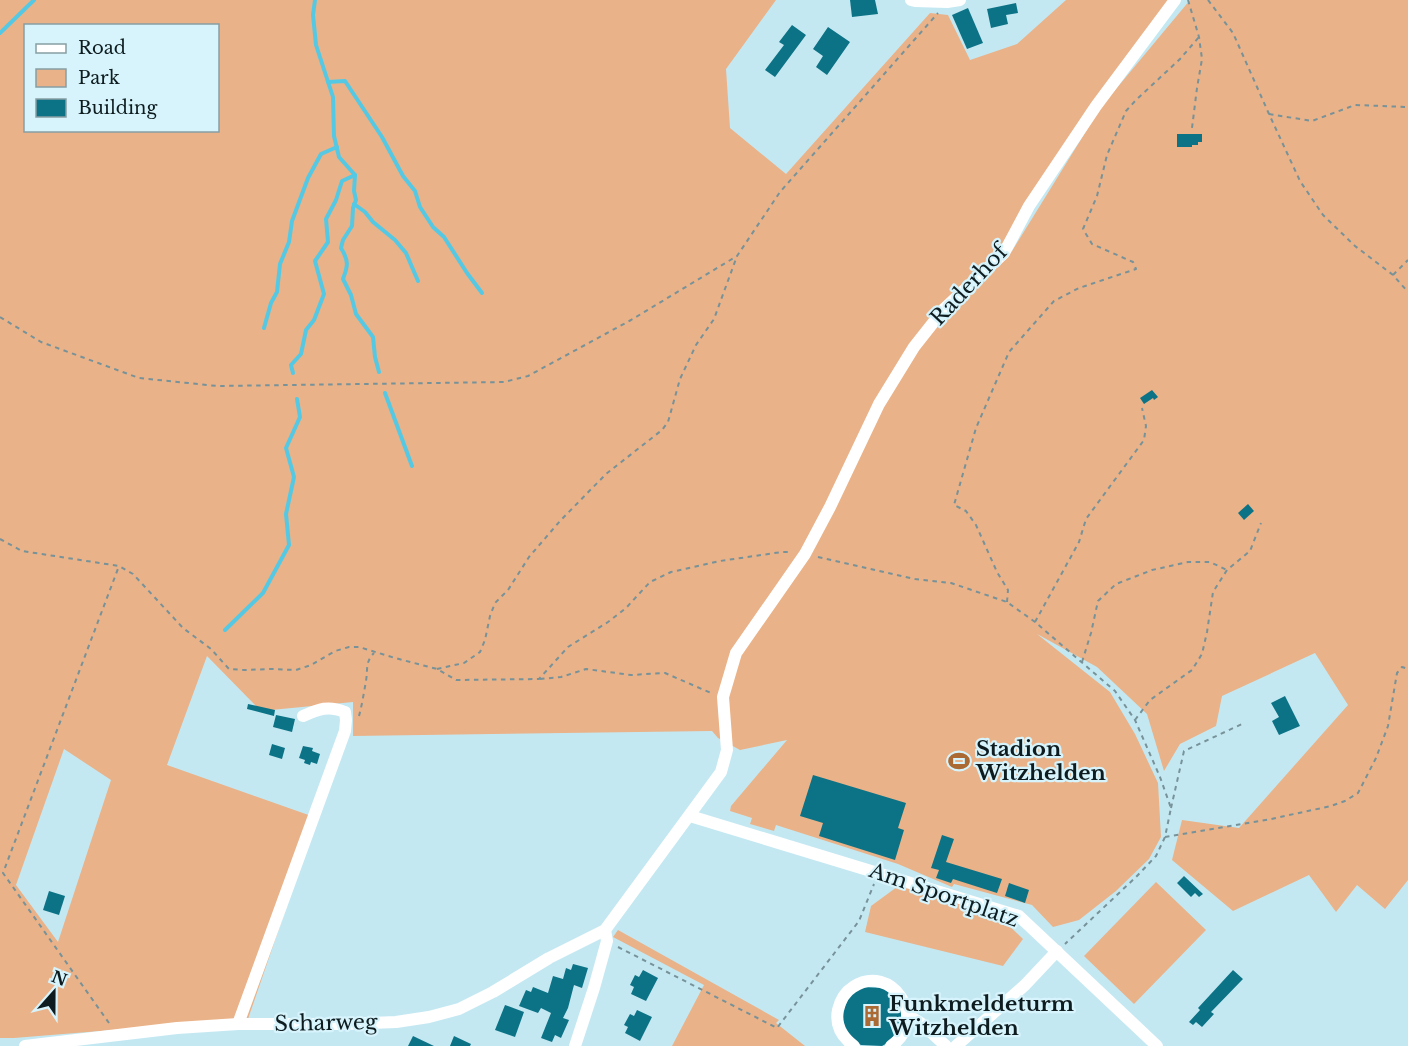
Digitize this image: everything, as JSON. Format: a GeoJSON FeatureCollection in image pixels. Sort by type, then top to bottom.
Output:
{"type":"FeatureCollection","features":[{"type":"Feature","properties":{"kind":"street"},"geometry":{"type":"LineString","coordinates":[[911,0],[915,2],[954,1]]}},
{"type":"Feature","properties":{"kind":"street","name":"Raderhof"},"geometry":{"type":"LineString","coordinates":[[723,697],[736,653],[806,554],[879,405],[914,347],[944,309],[1004,253],[1029,206],[1096,106],[1175,0]]}},
{"type":"Feature","properties":{"kind":"street","name":"Scharweg"},"geometry":{"type":"LineString","coordinates":[[575,1046],[594,988],[606,935],[722,772],[727,750],[723,697]]}},
{"type":"Feature","properties":{"kind":"street"},"geometry":{"type":"LineString","coordinates":[[238,1024],[345,731],[345,712],[335,708],[318,709],[303,716]]}},
{"type":"Feature","properties":{"kind":"street","name":"Am Sportplatz"},"geometry":{"type":"LineString","coordinates":[[690,816],[1019,916],[1157,1046]]}},
{"type":"Feature","properties":{"kind":"street","name":"Scharweg"},"geometry":{"type":"LineString","coordinates":[[25,1046],[177,1028],[238,1024],[396,1022],[429,1017],[459,1009],[493,992],[549,958],[606,935]]}},
{"type":"Feature","properties":{"kind":"street"},"geometry":{"type":"LineString","coordinates":[[956,1046],[1025,985],[1057,951]]}},
{"type":"Feature","properties":{"kind":"street"},"geometry":{"type":"LineString","coordinates":[[854,1046],[842,1034],[837,1018],[845,994],[851,988],[867,981],[875,981],[891,987],[903,999],[908,1015],[904,1031],[891,1046]]}},
{"type":"Feature","properties":{"kind":"street"},"geometry":{"type":"LineString","coordinates":[[908,1015],[922,1024],[946,1046]]}},
{"type":"Feature","properties":{"kind":"path"},"geometry":{"type":"LineString","coordinates":[[1188,0],[1199,37],[1202,59],[1192,128]]}},
{"type":"Feature","properties":{"kind":"path"},"geometry":{"type":"LineString","coordinates":[[1208,0],[1233,33],[1300,181],[1323,215],[1355,246],[1393,275],[1408,292]]}},
{"type":"Feature","properties":{"kind":"path"},"geometry":{"type":"LineString","coordinates":[[437,669],[464,663],[480,652],[495,603],[508,590],[544,539],[606,474],[662,430],[668,422],[680,379],[696,345],[714,320],[736,256],[780,192],[954,1]]}},
{"type":"Feature","properties":{"kind":"path"},"geometry":{"type":"LineString","coordinates":[[1007,602],[1008,590],[997,572],[976,525],[966,512],[954,505],[976,428],[1009,352],[1054,301],[1079,288],[1136,269],[1133,262],[1092,244],[1083,229],[1097,196],[1107,155],[1126,111],[1180,59],[1199,37]]}},
{"type":"Feature","properties":{"kind":"path"},"geometry":{"type":"LineString","coordinates":[[1269,114],[1312,121],[1355,105],[1408,107]]}},
{"type":"Feature","properties":{"kind":"path"},"geometry":{"type":"LineString","coordinates":[[0,317],[41,342],[139,378],[217,386],[504,382],[528,376],[580,348],[736,256]]}},
{"type":"Feature","properties":{"kind":"path"},"geometry":{"type":"LineString","coordinates":[[1393,275],[1408,260]]}},
{"type":"Feature","properties":{"kind":"path"},"geometry":{"type":"LineString","coordinates":[[1035,622],[1078,542],[1086,519],[1144,440],[1146,426],[1142,408]]}},
{"type":"Feature","properties":{"kind":"path"},"geometry":{"type":"LineString","coordinates":[[1135,720],[1150,700],[1192,670],[1202,654],[1213,592],[1227,570],[1250,551],[1261,523]]}},
{"type":"Feature","properties":{"kind":"path"},"geometry":{"type":"LineString","coordinates":[[0,539],[22,551],[119,566],[133,574],[183,628],[211,649],[229,669],[296,670],[311,665],[335,651],[359,647],[437,669],[456,680],[538,679],[561,677],[586,669],[632,675],[665,673],[723,697]]}},
{"type":"Feature","properties":{"kind":"path"},"geometry":{"type":"LineString","coordinates":[[538,679],[568,647],[626,608],[650,582],[671,572],[720,561],[783,552],[806,554],[915,579],[951,583],[1007,602],[1035,622],[1115,691],[1135,720],[1172,808]]}},
{"type":"Feature","properties":{"kind":"path"},"geometry":{"type":"LineString","coordinates":[[1082,662],[1098,602],[1116,584],[1152,570],[1188,562],[1210,562],[1227,570]]}},
{"type":"Feature","properties":{"kind":"path"},"geometry":{"type":"LineString","coordinates":[[118,1035],[3,873],[119,566]]}},
{"type":"Feature","properties":{"kind":"path"},"geometry":{"type":"LineString","coordinates":[[346,720],[353,721],[358,716],[366,682],[367,664],[375,652]]}},
{"type":"Feature","properties":{"kind":"path"},"geometry":{"type":"LineString","coordinates":[[1165,837],[1271,819],[1330,806],[1358,793],[1376,758],[1388,726],[1396,673],[1402,667],[1408,669]]}},
{"type":"Feature","properties":{"kind":"path"},"geometry":{"type":"LineString","coordinates":[[1057,951],[1156,856],[1165,837],[1184,751],[1242,724]]}},
{"type":"Feature","properties":{"kind":"path"},"geometry":{"type":"LineString","coordinates":[[606,935],[777,1028],[859,921],[879,873]]}},
{"type":"Feature","properties":{"kind":"green space"},"geometry":{"type":"Polygon","coordinates":[[[0,0],[776,0],[726,69],[730,128],[786,174],[930,13],[948,15],[970,60],[1017,44],[1066,0],[1170,0],[1082,119],[995,255],[1012,251],[1101,107],[1190,0],[1408,0],[1408,880],[1385,909],[1357,885],[1336,912],[1309,875],[1233,911],[1172,860],[1182,820],[1239,828],[1348,705],[1315,653],[1222,696],[1216,726],[1180,744],[1164,771],[1147,714],[1097,667],[1037,634],[1110,692],[1135,734],[1158,783],[1161,837],[1149,859],[1116,891],[1079,920],[1053,927],[1032,905],[954,884],[952,887],[898,864],[776,825],[774,831],[750,824],[752,818],[730,811],[731,806],[787,740],[740,750],[718,738],[712,731],[353,736],[353,702],[261,711],[207,656],[167,765],[317,818],[248,1019],[0,1038],[0,0]],[[64,749],[16,885],[58,942],[111,780],[64,749]]]}},
{"type":"Feature","properties":{"kind":"green space"},"geometry":{"type":"Polygon","coordinates":[[[1156,882],[1206,930],[1134,1004],[1084,956],[1156,882]]]}},
{"type":"Feature","properties":{"kind":"green space"},"geometry":{"type":"Polygon","coordinates":[[[901,884],[998,915],[1023,939],[1003,966],[865,932],[871,906],[901,884]]]}},
{"type":"Feature","properties":{"kind":"green space"},"geometry":{"type":"Polygon","coordinates":[[[618,930],[779,1020],[776,1023],[805,1046],[672,1046],[704,985],[613,937],[618,930]]]}},
{"type":"Feature","properties":{"kind":"building"},"geometry":{"type":"Polygon","coordinates":[[[850,0],[875,0],[878,14],[852,17],[850,0]]]}},
{"type":"Feature","properties":{"kind":"building"},"geometry":{"type":"Polygon","coordinates":[[[1016,3],[1018,13],[1006,15],[1008,24],[991,28],[987,9],[1016,3]]]}},
{"type":"Feature","properties":{"kind":"building"},"geometry":{"type":"Polygon","coordinates":[[[968,8],[983,43],[967,49],[952,15],[968,8]]]}},
{"type":"Feature","properties":{"kind":"building"},"geometry":{"type":"Polygon","coordinates":[[[792,25],[806,35],[775,77],[765,70],[784,45],[779,42],[792,25]]]}},
{"type":"Feature","properties":{"kind":"building"},"geometry":{"type":"Polygon","coordinates":[[[828,27],[850,42],[827,75],[816,67],[823,56],[813,49],[828,27]]]}},
{"type":"Feature","properties":{"kind":"building"},"geometry":{"type":"Polygon","coordinates":[[[1177,134],[1202,134],[1202,142],[1192,147],[1177,147],[1177,134]]]}},
{"type":"Feature","properties":{"kind":"building"},"geometry":{"type":"Polygon","coordinates":[[[1152,390],[1158,397],[1144,404],[1140,398],[1152,390]]]}},
{"type":"Feature","properties":{"kind":"building"},"geometry":{"type":"Polygon","coordinates":[[[1248,504],[1254,511],[1244,520],[1238,513],[1248,504]]]}},
{"type":"Feature","properties":{"kind":"building"},"geometry":{"type":"Polygon","coordinates":[[[1285,696],[1300,726],[1279,735],[1272,721],[1279,717],[1271,703],[1285,696]]]}},
{"type":"Feature","properties":{"kind":"building"},"geometry":{"type":"Polygon","coordinates":[[[248,704],[275,710],[274,716],[247,709],[248,704]]]}},
{"type":"Feature","properties":{"kind":"building"},"geometry":{"type":"Polygon","coordinates":[[[276,715],[295,719],[292,732],[273,727],[276,715]]]}},
{"type":"Feature","properties":{"kind":"building"},"geometry":{"type":"Polygon","coordinates":[[[272,744],[285,748],[282,759],[269,755],[272,744]]]}},
{"type":"Feature","properties":{"kind":"building"},"geometry":{"type":"Polygon","coordinates":[[[303,746],[313,748],[312,751],[320,754],[317,764],[304,763],[305,760],[299,758],[303,746]]]}},
{"type":"Feature","properties":{"kind":"building"},"geometry":{"type":"Polygon","coordinates":[[[813,775],[906,803],[898,828],[904,830],[895,860],[819,836],[823,823],[800,816],[813,775]]]}},
{"type":"Feature","properties":{"kind":"building"},"geometry":{"type":"Polygon","coordinates":[[[942,835],[954,839],[946,862],[1002,879],[997,893],[953,879],[951,883],[936,878],[939,870],[931,868],[942,835]]]}},
{"type":"Feature","properties":{"kind":"building"},"geometry":{"type":"Polygon","coordinates":[[[1184,876],[1203,894],[1199,897],[1195,893],[1191,897],[1177,883],[1184,876]]]}},
{"type":"Feature","properties":{"kind":"building"},"geometry":{"type":"Polygon","coordinates":[[[1009,883],[1029,890],[1025,903],[1005,896],[1009,883]]]}},
{"type":"Feature","properties":{"kind":"building"},"geometry":{"type":"Polygon","coordinates":[[[49,891],[65,896],[59,915],[43,910],[49,891]]]}},
{"type":"Feature","properties":{"kind":"building"},"geometry":{"type":"Polygon","coordinates":[[[573,964],[588,968],[582,988],[574,985],[563,1018],[569,1020],[561,1038],[555,1035],[552,1042],[541,1038],[551,1013],[541,1008],[538,1013],[519,1006],[526,990],[531,992],[533,987],[548,993],[553,976],[563,979],[566,968],[571,970],[573,964]]]}},
{"type":"Feature","properties":{"kind":"building"},"geometry":{"type":"Polygon","coordinates":[[[643,970],[658,978],[646,1001],[631,994],[634,987],[630,985],[635,975],[639,977],[643,970]]]}},
{"type":"Feature","properties":{"kind":"building"},"geometry":{"type":"Polygon","coordinates":[[[1233,970],[1243,979],[1211,1012],[1214,1014],[1202,1027],[1196,1022],[1193,1025],[1189,1022],[1200,1010],[1198,1008],[1233,970]]]}},
{"type":"Feature","properties":{"kind":"building","name":"Funkmeldeturm Witzhelden"},"geometry":{"type":"Polygon","coordinates":[[[862,987],[884,988],[900,1003],[902,1025],[889,1042],[882,1046],[861,1045],[854,1041],[845,1030],[841,1015],[850,995],[862,987]]]}},
{"type":"Feature","properties":{"kind":"building"},"geometry":{"type":"Polygon","coordinates":[[[505,1005],[524,1012],[515,1037],[495,1030],[505,1005]]]}},
{"type":"Feature","properties":{"kind":"building"},"geometry":{"type":"Polygon","coordinates":[[[637,1010],[652,1017],[640,1041],[625,1033],[628,1027],[624,1025],[630,1014],[634,1016],[637,1010]]]}},
{"type":"Feature","properties":{"kind":"building"},"geometry":{"type":"Polygon","coordinates":[[[413,1036],[434,1046],[408,1046],[413,1036]]]}},
{"type":"Feature","properties":{"kind":"building"},"geometry":{"type":"Polygon","coordinates":[[[454,1036],[471,1044],[470,1046],[450,1046],[454,1036]]]}},
{"type":"Feature","properties":{"kind":"waterway"},"geometry":{"type":"LineString","coordinates":[[0,33],[34,0]]}},
{"type":"Feature","properties":{"kind":"waterway"},"geometry":{"type":"LineString","coordinates":[[293,373],[291,365],[301,354],[306,330],[314,320],[324,294],[315,261],[328,242],[326,219],[336,200],[342,181],[355,175],[339,157],[334,136],[333,97],[316,45],[313,15],[315,0]]}},
{"type":"Feature","properties":{"kind":"waterway"},"geometry":{"type":"LineString","coordinates":[[328,82],[345,81],[382,137],[403,176],[415,191],[420,207],[433,227],[444,237],[482,293]]}},
{"type":"Feature","properties":{"kind":"waterway"},"geometry":{"type":"LineString","coordinates":[[264,328],[271,303],[277,292],[280,264],[289,242],[292,221],[308,178],[321,154],[337,147]]}},
{"type":"Feature","properties":{"kind":"waterway"},"geometry":{"type":"LineString","coordinates":[[355,175],[356,200],[352,226],[341,248],[347,264],[343,279],[351,295],[356,314],[373,337],[379,372]]}},
{"type":"Feature","properties":{"kind":"waterway"},"geometry":{"type":"LineString","coordinates":[[354,204],[395,240],[406,253],[418,281]]}},
{"type":"Feature","properties":{"kind":"waterway"},"geometry":{"type":"LineString","coordinates":[[385,393],[412,466]]}},
{"type":"Feature","properties":{"kind":"waterway"},"geometry":{"type":"LineString","coordinates":[[225,630],[263,593],[289,545],[286,514],[294,477],[286,448],[300,417],[297,399]]}},
{"type":"Feature","properties":{"kind":"place","name":"Stadion Witzhelden"},"geometry":{"type":"Point","coordinates":[959,761]}},
{"type":"Feature","properties":{"kind":"place","name":"Funkmeldeturm Witzhelden"},"geometry":{"type":"Point","coordinates":[872,1016]}}]}
